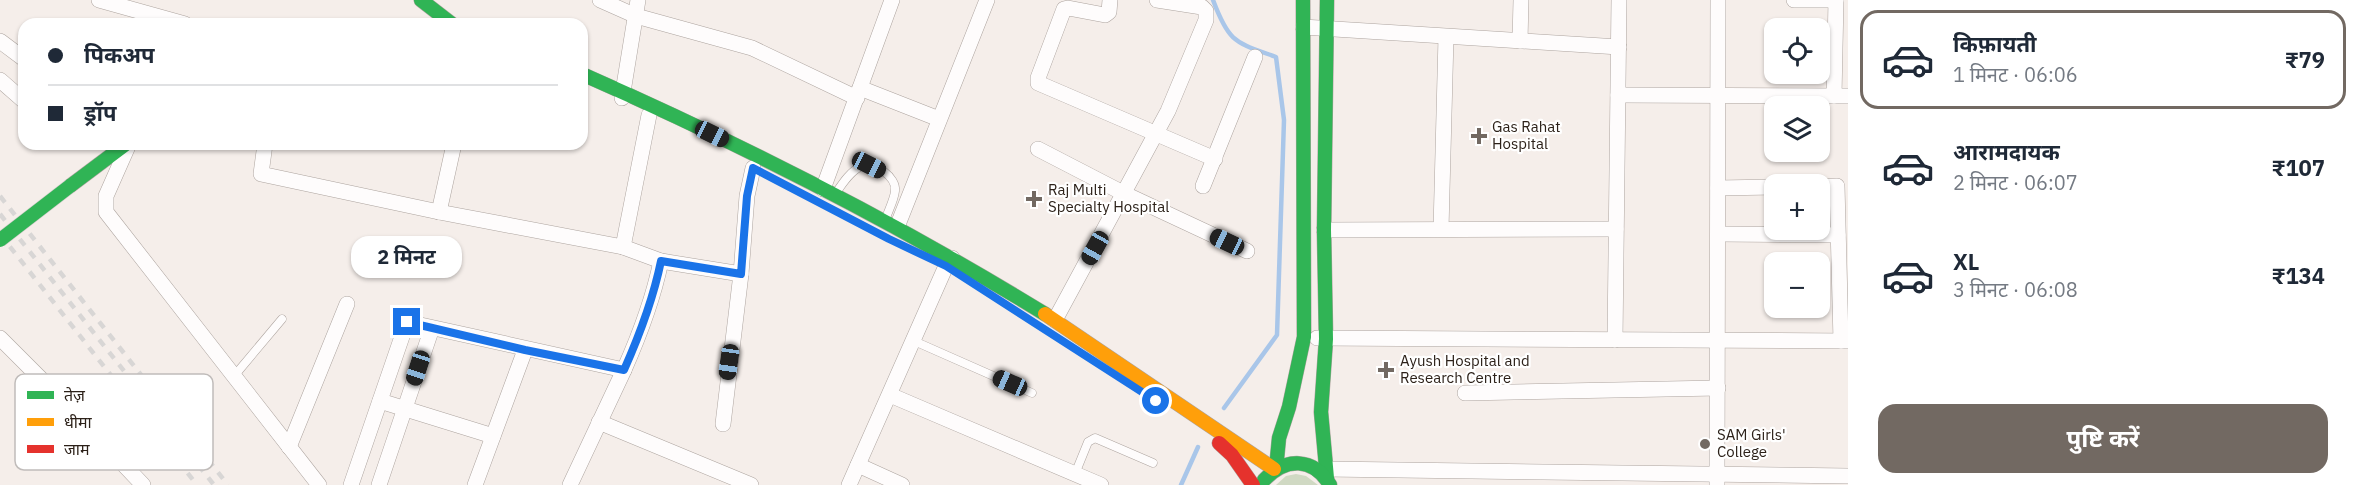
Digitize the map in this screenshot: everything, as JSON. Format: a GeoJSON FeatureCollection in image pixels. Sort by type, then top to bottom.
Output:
{"type":"FeatureCollection","features":[{"type":"Feature","properties":{"kind":"main road"},"geometry":{"type":"LineString","coordinates":[[421,0],[444,18]]}},
{"type":"Feature","properties":{"kind":"main road"},"geometry":{"type":"LineString","coordinates":[[1275,469],[1279,438],[1289,407],[1304,337],[1303,0]]}},
{"type":"Feature","properties":{"kind":"main road"},"geometry":{"type":"LineString","coordinates":[[1327,0],[1324,230],[1326,339],[1321,412],[1328,477]]}},
{"type":"Feature","properties":{"kind":"main road"},"geometry":{"type":"LineString","coordinates":[[588,78],[649,115],[889,239],[949,262],[1055,320],[1275,469]]}},
{"type":"Feature","properties":{"kind":"main road"},"geometry":{"type":"LineString","coordinates":[[588,90],[622,98],[829,192],[891,224],[1215,439],[1232,455],[1253,485]]}},
{"type":"Feature","properties":{"kind":"main road"},"geometry":{"type":"LineString","coordinates":[[0,240],[119,150]]}},
{"type":"Feature","properties":{"kind":"main road"},"geometry":{"type":"LineString","coordinates":[[1262,485],[1275,469],[1287,463],[1307,464],[1328,477]]}},
{"type":"Feature","properties":{"kind":"street"},"geometry":{"type":"LineString","coordinates":[[99,0],[164,18]]}},
{"type":"Feature","properties":{"kind":"street"},"geometry":{"type":"LineString","coordinates":[[600,0],[636,16],[752,48],[859,93],[939,119]]}},
{"type":"Feature","properties":{"kind":"street"},"geometry":{"type":"LineString","coordinates":[[622,98],[638,0]]}},
{"type":"Feature","properties":{"kind":"street"},"geometry":{"type":"LineString","coordinates":[[829,192],[859,93],[892,0]]}},
{"type":"Feature","properties":{"kind":"street"},"geometry":{"type":"LineString","coordinates":[[891,224],[939,119],[987,0]]}},
{"type":"Feature","properties":{"kind":"street"},"geometry":{"type":"LineString","coordinates":[[1110,0],[1109,12],[1105,15],[1064,9],[1038,81],[1215,159]]}},
{"type":"Feature","properties":{"kind":"street"},"geometry":{"type":"LineString","coordinates":[[1055,320],[1125,194],[1172,101],[1207,16],[1202,7],[1157,0]]}},
{"type":"Feature","properties":{"kind":"street"},"geometry":{"type":"LineString","coordinates":[[1520,41],[1521,0]]}},
{"type":"Feature","properties":{"kind":"street"},"geometry":{"type":"LineString","coordinates":[[1615,340],[1619,0]]}},
{"type":"Feature","properties":{"kind":"street"},"geometry":{"type":"LineString","coordinates":[[1717,480],[1718,0]]}},
{"type":"Feature","properties":{"kind":"street"},"geometry":{"type":"LineString","coordinates":[[1618,95],[1841,96],[1836,0],[1794,0]]}},
{"type":"Feature","properties":{"kind":"street"},"geometry":{"type":"LineString","coordinates":[[1303,27],[1619,47]]}},
{"type":"Feature","properties":{"kind":"street"},"geometry":{"type":"LineString","coordinates":[[1440,229],[1446,37]]}},
{"type":"Feature","properties":{"kind":"street"},"geometry":{"type":"LineString","coordinates":[[0,41],[18,54]]}},
{"type":"Feature","properties":{"kind":"street"},"geometry":{"type":"LineString","coordinates":[[1203,186],[1255,57]]}},
{"type":"Feature","properties":{"kind":"street"},"geometry":{"type":"LineString","coordinates":[[0,80],[18,96]]}},
{"type":"Feature","properties":{"kind":"street"},"geometry":{"type":"LineString","coordinates":[[623,247],[649,115]]}},
{"type":"Feature","properties":{"kind":"street"},"geometry":{"type":"LineString","coordinates":[[1038,149],[1125,194],[1247,251]]}},
{"type":"Feature","properties":{"kind":"street"},"geometry":{"type":"LineString","coordinates":[[125,150],[106,196],[106,212],[319,485]]}},
{"type":"Feature","properties":{"kind":"street"},"geometry":{"type":"LineString","coordinates":[[264,150],[261,174],[439,212],[623,247],[661,261],[741,274]]}},
{"type":"Feature","properties":{"kind":"street"},"geometry":{"type":"LineString","coordinates":[[439,212],[453,150]]}},
{"type":"Feature","properties":{"kind":"street"},"geometry":{"type":"LineString","coordinates":[[723,424],[741,274],[747,196],[753,168]]}},
{"type":"Feature","properties":{"kind":"street"},"geometry":{"type":"LineString","coordinates":[[1304,337],[1326,339],[1844,341],[1837,186],[1830,186]]}},
{"type":"Feature","properties":{"kind":"street"},"geometry":{"type":"LineString","coordinates":[[1718,188],[1764,187]]}},
{"type":"Feature","properties":{"kind":"street"},"geometry":{"type":"LineString","coordinates":[[1324,230],[1616,229]]}},
{"type":"Feature","properties":{"kind":"street"},"geometry":{"type":"LineString","coordinates":[[1718,234],[1838,236]]}},
{"type":"Feature","properties":{"kind":"street"},"geometry":{"type":"LineString","coordinates":[[570,485],[642,331],[654,297],[661,261]]}},
{"type":"Feature","properties":{"kind":"street"},"geometry":{"type":"LineString","coordinates":[[849,485],[949,262]]}},
{"type":"Feature","properties":{"kind":"street"},"geometry":{"type":"LineString","coordinates":[[289,447],[347,304]]}},
{"type":"Feature","properties":{"kind":"street"},"geometry":{"type":"LineString","coordinates":[[351,485],[407,322],[525,350],[624,370]]}},
{"type":"Feature","properties":{"kind":"street"},"geometry":{"type":"LineString","coordinates":[[379,485],[432,328]]}},
{"type":"Feature","properties":{"kind":"street"},"geometry":{"type":"LineString","coordinates":[[0,338],[36,374]]}},
{"type":"Feature","properties":{"kind":"street"},"geometry":{"type":"LineString","coordinates":[[475,485],[525,350]]}},
{"type":"Feature","properties":{"kind":"street"},"geometry":{"type":"LineString","coordinates":[[1465,393],[1718,388]]}},
{"type":"Feature","properties":{"kind":"street"},"geometry":{"type":"LineString","coordinates":[[890,394],[1101,485]]}},
{"type":"Feature","properties":{"kind":"street"},"geometry":{"type":"LineString","coordinates":[[380,401],[493,436]]}},
{"type":"Feature","properties":{"kind":"street"},"geometry":{"type":"LineString","coordinates":[[599,422],[752,485]]}},
{"type":"Feature","properties":{"kind":"street"},"geometry":{"type":"LineString","coordinates":[[858,465],[902,485]]}},
{"type":"Feature","properties":{"kind":"street"},"geometry":{"type":"LineString","coordinates":[[129,470],[143,485]]}},
{"type":"Feature","properties":{"kind":"street"},"geometry":{"type":"LineString","coordinates":[[1328,477],[1717,480],[1848,476]]}},
{"type":"Feature","properties":{"kind":"lane"},"geometry":{"type":"LineString","coordinates":[[829,192],[861,166],[869,165],[890,175],[896,189],[891,224]]}},
{"type":"Feature","properties":{"kind":"lane"},"geometry":{"type":"LineString","coordinates":[[235,375],[282,319]]}},
{"type":"Feature","properties":{"kind":"lane"},"geometry":{"type":"LineString","coordinates":[[914,341],[1032,393]]}},
{"type":"Feature","properties":{"kind":"lane"},"geometry":{"type":"LineString","coordinates":[[1075,474],[1088,442],[1095,438],[1153,463]]}},
{"type":"Feature","properties":{"kind":"green space"},"geometry":{"type":"Polygon","coordinates":[[[1296,474],[1306,476],[1318,485],[1276,485],[1286,476],[1296,474]]]}},
{"type":"Feature","properties":{"kind":"waterway"},"geometry":{"type":"LineString","coordinates":[[1213,0],[1224,25],[1235,39],[1251,48],[1276,57],[1284,120],[1277,335],[1224,408]]}},
{"type":"Feature","properties":{"kind":"waterway"},"geometry":{"type":"LineString","coordinates":[[1181,485],[1198,447]]}},
{"type":"Feature","properties":{"kind":"railway"},"geometry":{"type":"LineString","coordinates":[[0,196],[140,374]]}},
{"type":"Feature","properties":{"kind":"railway"},"geometry":{"type":"LineString","coordinates":[[0,214],[126,374]]}},
{"type":"Feature","properties":{"kind":"railway"},"geometry":{"type":"LineString","coordinates":[[0,234],[110,374]]}},
{"type":"Feature","properties":{"kind":"railway"},"geometry":{"type":"LineString","coordinates":[[213,466],[228,485]]}},
{"type":"Feature","properties":{"kind":"railway"},"geometry":{"type":"LineString","coordinates":[[185,470],[197,485]]}},
{"type":"Feature","properties":{"kind":"railway"},"geometry":{"type":"LineString","coordinates":[[202,470],[214,485]]}},
{"type":"Feature","properties":{"kind":"traffic: fast"},"geometry":{"type":"LineString","coordinates":[[421,0],[444,18]]}},
{"type":"Feature","properties":{"kind":"traffic: fast"},"geometry":{"type":"LineString","coordinates":[[1276,469],[1279,438],[1289,407],[1304,337],[1303,0]]}},
{"type":"Feature","properties":{"kind":"traffic: fast"},"geometry":{"type":"LineString","coordinates":[[1327,0],[1324,230],[1326,339],[1321,412],[1327,478]]}},
{"type":"Feature","properties":{"kind":"traffic: fast"},"geometry":{"type":"LineString","coordinates":[[588,77],[701,128],[818,186],[933,248],[1045,314]]}},
{"type":"Feature","properties":{"kind":"traffic: fast"},"geometry":{"type":"LineString","coordinates":[[70,186],[118,150]]}},
{"type":"Feature","properties":{"kind":"traffic: fast"},"geometry":{"type":"LineString","coordinates":[[0,240],[70,186]]}},
{"type":"Feature","properties":{"kind":"traffic: fast"},"geometry":{"type":"LineString","coordinates":[[1264,480],[1281,467],[1299,463],[1316,469],[1330,485]]}},
{"type":"Feature","properties":{"kind":"traffic: slow"},"geometry":{"type":"LineString","coordinates":[[1045,314],[1274,469]]}},
{"type":"Feature","properties":{"kind":"traffic: jam"},"geometry":{"type":"LineString","coordinates":[[1219,443],[1232,455],[1253,485]]}},
{"type":"Feature","properties":{"kind":"place","name":"Gas Rahat Hospital"},"geometry":{"type":"Point","coordinates":[1479,136]}},
{"type":"Feature","properties":{"kind":"place","name":"Raj Multi Specialty Hospital"},"geometry":{"type":"Point","coordinates":[1034,199]}},
{"type":"Feature","properties":{"kind":"place","name":"Ayush Hospital and Research Centre"},"geometry":{"type":"Point","coordinates":[1386,370]}},
{"type":"Feature","properties":{"kind":"place","name":"SAM Girls' College"},"geometry":{"type":"Point","coordinates":[1705,444]}},
{"type":"Feature","properties":{"kind":"route"},"geometry":{"type":"LineString","coordinates":[[407,322],[525,350],[624,370],[642,331],[654,297],[661,261],[741,274],[747,196],[753,168],[946,266],[1156,401]]}}]}
